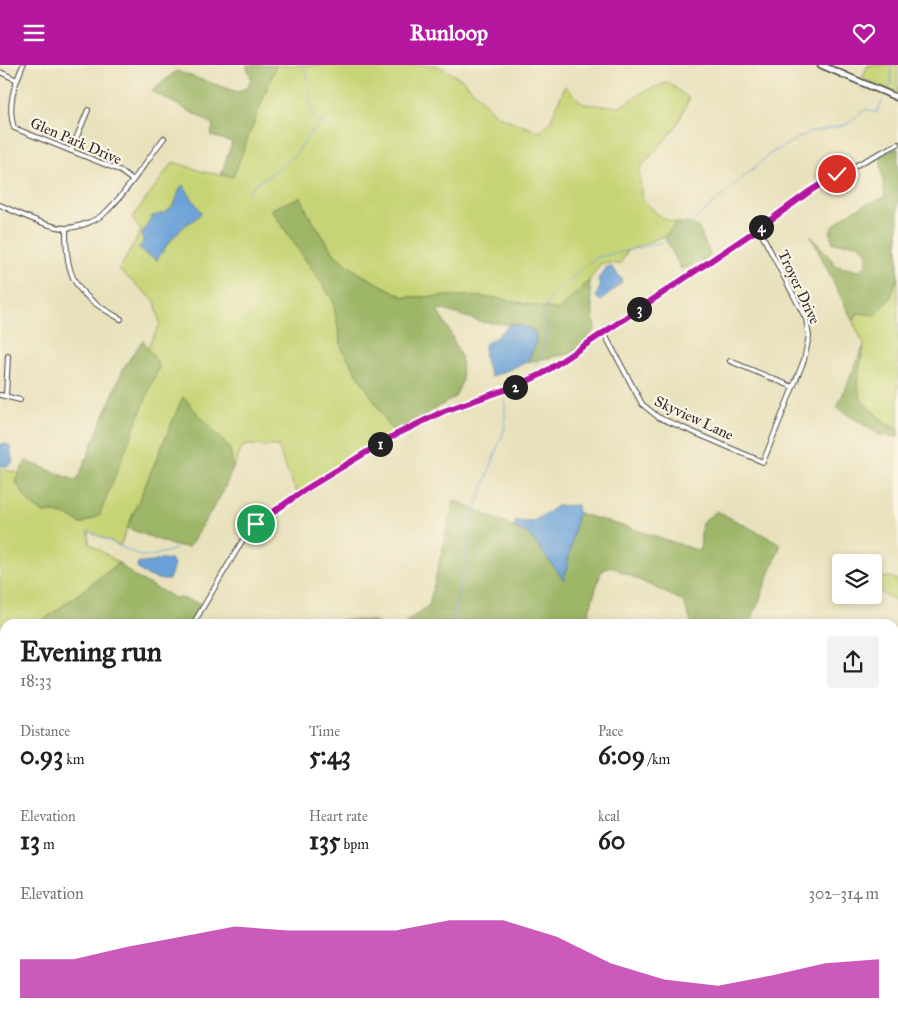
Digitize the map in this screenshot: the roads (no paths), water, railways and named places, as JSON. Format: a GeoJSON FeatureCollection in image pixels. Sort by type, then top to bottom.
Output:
{"type":"FeatureCollection","features":[{"type":"Feature","properties":{"kind":"street","name":"Glen Park Drive"},"geometry":{"type":"LineString","coordinates":[[23,65],[11,100],[11,117],[14,128],[119,170],[132,180]]}},
{"type":"Feature","properties":{"kind":"street"},"geometry":{"type":"LineString","coordinates":[[821,65],[898,98]]}},
{"type":"Feature","properties":{"kind":"street"},"geometry":{"type":"LineString","coordinates":[[0,72],[17,80]]}},
{"type":"Feature","properties":{"kind":"street"},"geometry":{"type":"LineString","coordinates":[[71,151],[88,110]]}},
{"type":"Feature","properties":{"kind":"street"},"geometry":{"type":"LineString","coordinates":[[0,205],[38,220],[66,228],[81,225],[106,212],[164,138]]}},
{"type":"Feature","properties":{"kind":"street"},"geometry":{"type":"LineString","coordinates":[[196,619],[244,538],[261,520],[272,512],[393,436],[444,411],[519,385],[539,376],[758,229],[821,183],[898,144]]}},
{"type":"Feature","properties":{"kind":"street"},"geometry":{"type":"LineString","coordinates":[[66,228],[67,262],[72,278],[80,291],[92,302],[121,319]]}},
{"type":"Feature","properties":{"kind":"street","name":"Troyer Drive"},"geometry":{"type":"LineString","coordinates":[[758,229],[808,325],[809,336],[808,349],[771,440]]}},
{"type":"Feature","properties":{"kind":"street","name":"Skyview Lane"},"geometry":{"type":"LineString","coordinates":[[604,333],[639,399],[653,414],[760,462],[764,460],[771,440]]}},
{"type":"Feature","properties":{"kind":"street"},"geometry":{"type":"LineString","coordinates":[[6,396],[8,356]]}},
{"type":"Feature","properties":{"kind":"street"},"geometry":{"type":"LineString","coordinates":[[730,361],[793,387]]}},
{"type":"Feature","properties":{"kind":"street"},"geometry":{"type":"LineString","coordinates":[[0,395],[20,400]]}},
{"type":"Feature","properties":{"kind":"water"},"geometry":{"type":"Polygon","coordinates":[[[183,185],[201,212],[198,217],[183,227],[157,260],[144,253],[139,247],[143,243],[142,234],[152,216],[170,209],[183,185]]]}},
{"type":"Feature","properties":{"kind":"water"},"geometry":{"type":"Polygon","coordinates":[[[608,266],[613,268],[622,280],[601,301],[596,296],[600,287],[598,279],[608,266]]]}},
{"type":"Feature","properties":{"kind":"water"},"geometry":{"type":"Polygon","coordinates":[[[510,324],[535,331],[536,344],[527,362],[491,377],[485,360],[484,345],[510,324]]]}},
{"type":"Feature","properties":{"kind":"water"},"geometry":{"type":"Polygon","coordinates":[[[0,444],[7,444],[11,447],[11,455],[13,457],[12,463],[9,466],[0,466],[0,444]]]}},
{"type":"Feature","properties":{"kind":"water"},"geometry":{"type":"Polygon","coordinates":[[[577,505],[578,513],[564,580],[529,534],[514,527],[516,521],[530,522],[557,506],[577,505]]]}},
{"type":"Feature","properties":{"kind":"water"},"geometry":{"type":"Polygon","coordinates":[[[161,559],[171,560],[174,565],[169,580],[152,577],[137,568],[138,563],[153,562],[161,559]]]}},
{"type":"Feature","properties":{"kind":"waterway"},"geometry":{"type":"LineString","coordinates":[[248,194],[253,185],[279,169],[296,154],[311,132],[325,122],[313,120],[308,78],[302,65]]}},
{"type":"Feature","properties":{"kind":"waterway"},"geometry":{"type":"LineString","coordinates":[[889,88],[891,83],[891,65]]}},
{"type":"Feature","properties":{"kind":"waterway"},"geometry":{"type":"LineString","coordinates":[[536,364],[542,354],[547,327],[541,315],[552,295],[595,258],[672,240],[771,153],[810,132],[846,125],[866,109],[876,113],[883,100]]}},
{"type":"Feature","properties":{"kind":"waterway"},"geometry":{"type":"LineString","coordinates":[[453,619],[474,513],[505,427],[505,399]]}},
{"type":"Feature","properties":{"kind":"waterway"},"geometry":{"type":"LineString","coordinates":[[89,531],[138,555],[148,557],[176,549]]}}]}
